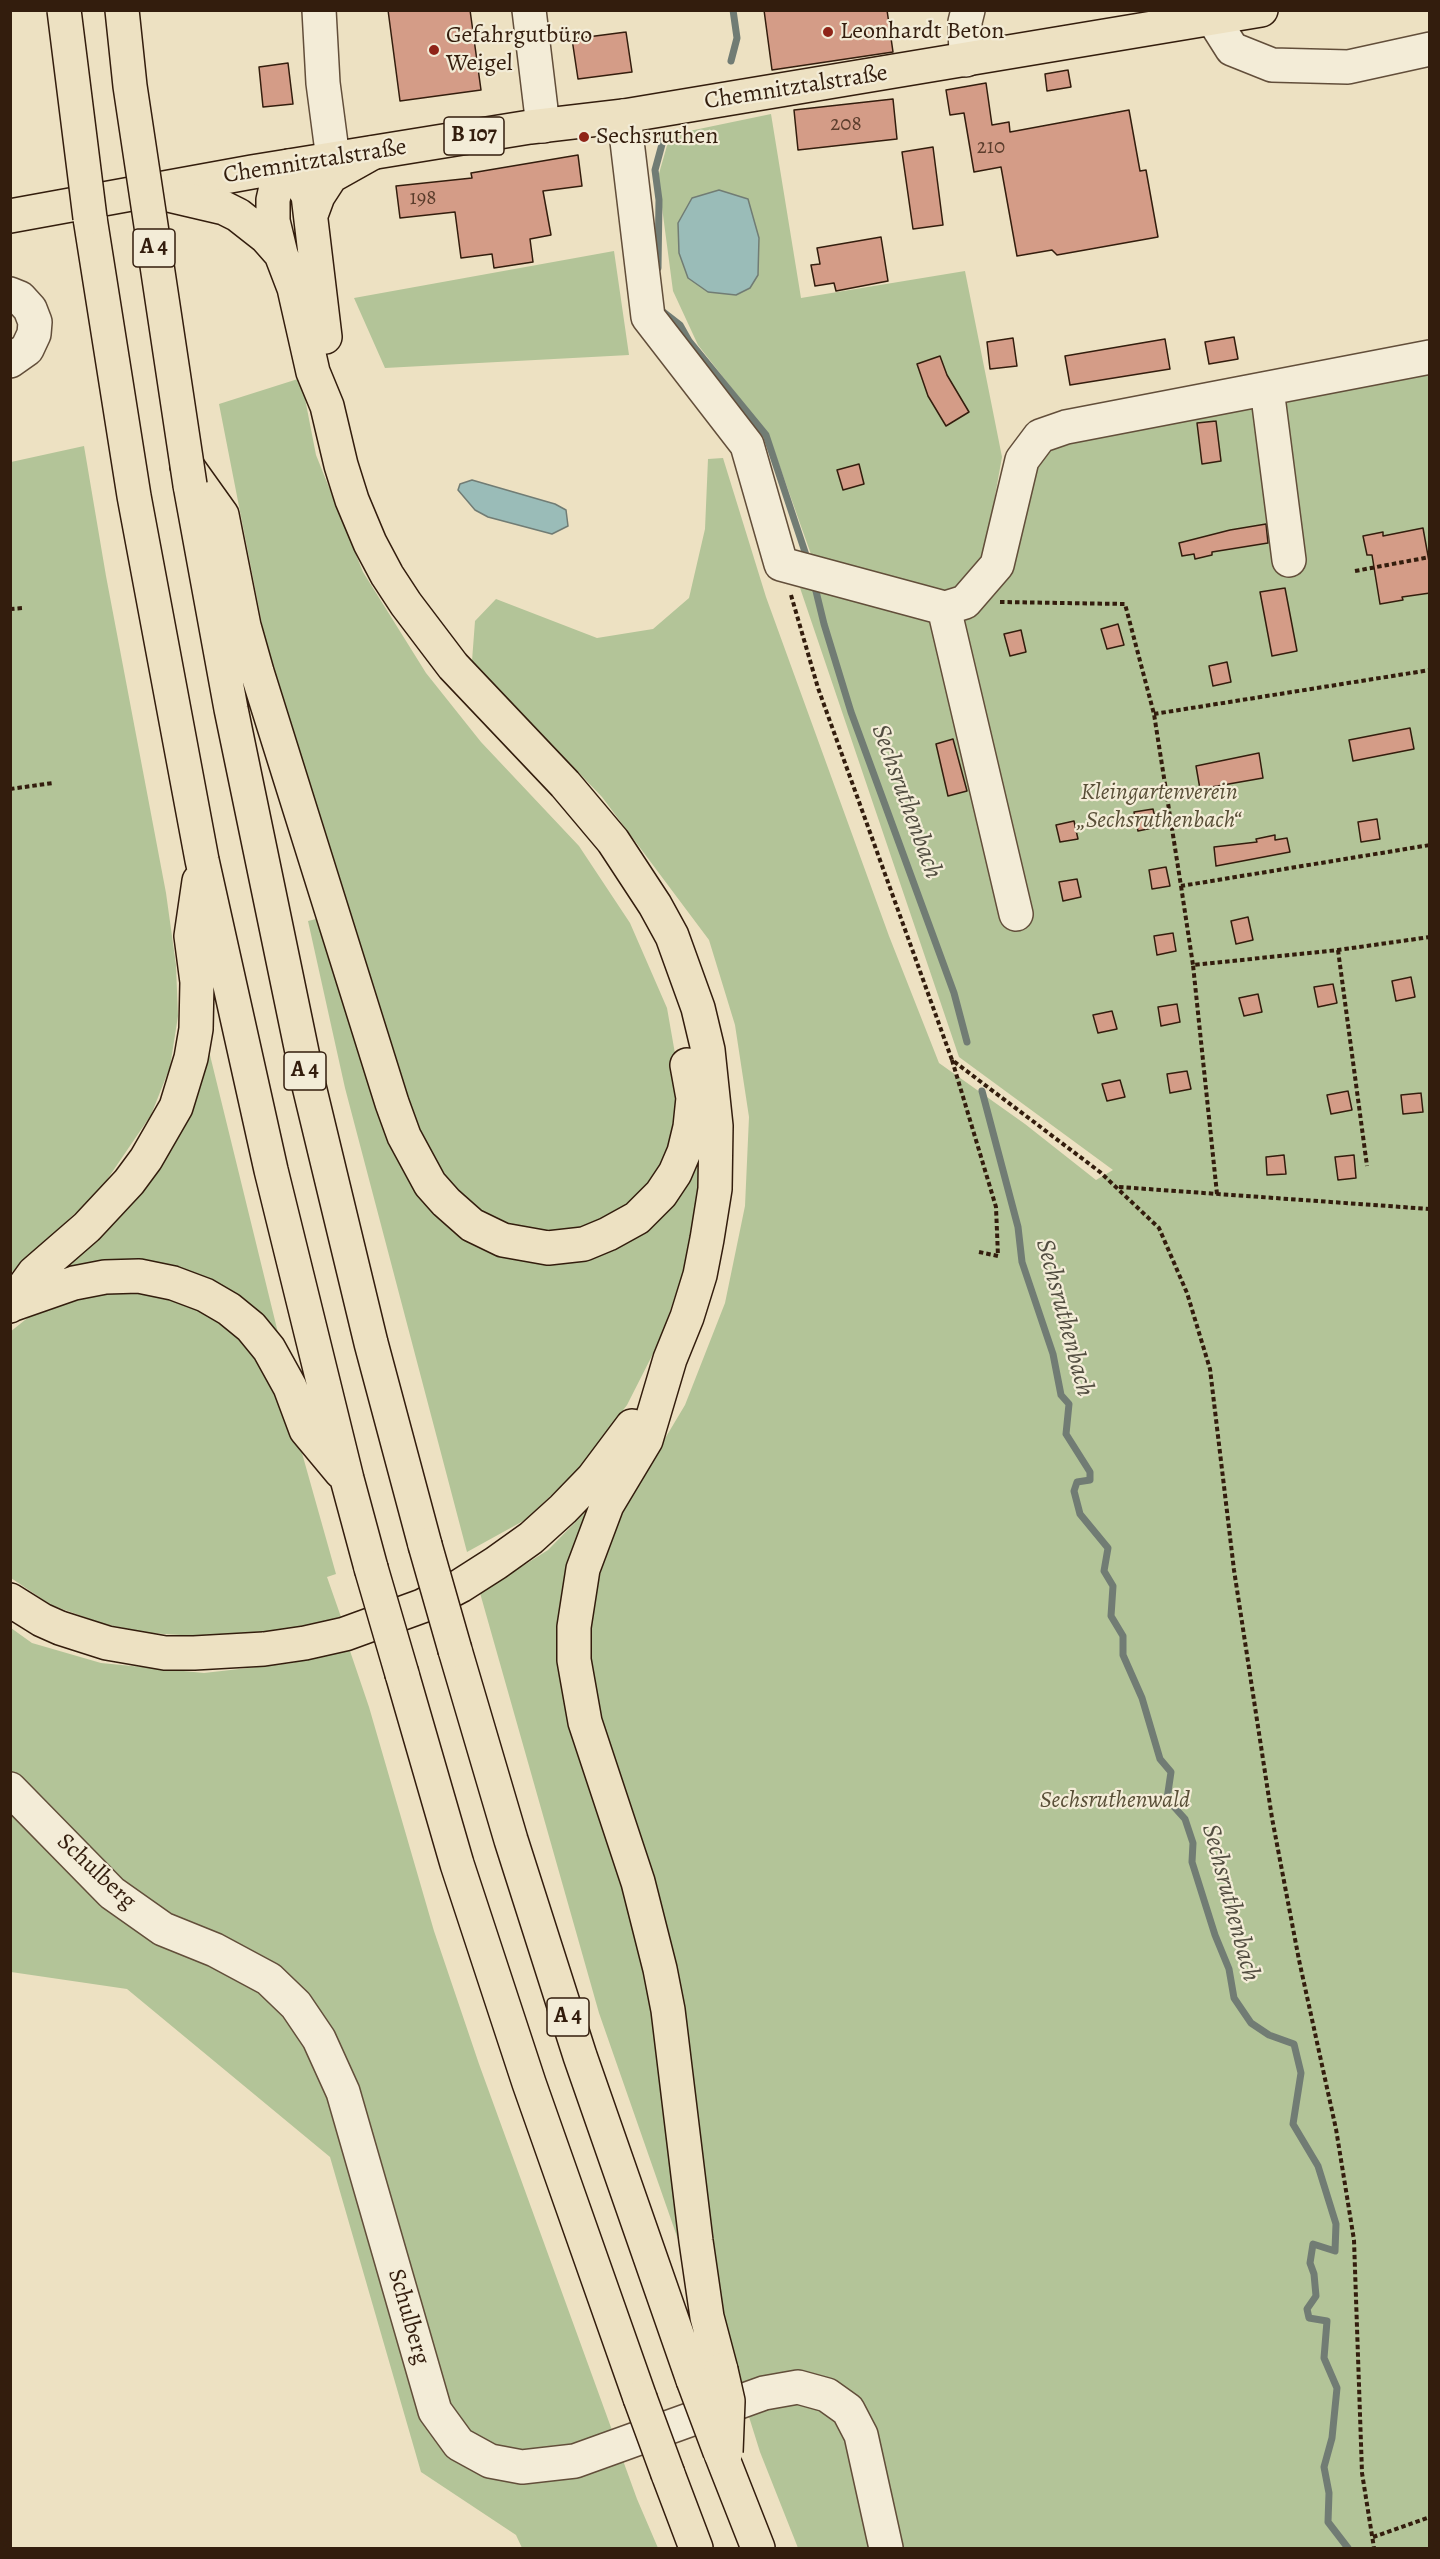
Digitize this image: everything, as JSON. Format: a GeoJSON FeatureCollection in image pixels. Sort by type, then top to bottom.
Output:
{"type":"FeatureCollection","features":[{"type":"Feature","properties":{"kind":"main road","name":"A 4"},"geometry":{"type":"LineString","coordinates":[[64,10],[106,331],[134,496],[202,860],[271,1170],[347,1479],[457,1864],[518,2050],[640,2398],[696,2548]]}},
{"type":"Feature","properties":{"kind":"main road","name":"A 4"},"geometry":{"type":"LineString","coordinates":[[122,10],[133,107],[231,710],[309,1086],[371,1343],[455,1650],[511,1840],[580,2056],[707,2375]]}},
{"type":"Feature","properties":{"kind":"main road","name":"Chemnitztalstraße"},"geometry":{"type":"LineString","coordinates":[[11,215],[289,166],[543,126],[624,116],[1261,10]]}},
{"type":"Feature","properties":{"kind":"main road"},"geometry":{"type":"LineString","coordinates":[[311,215],[318,196],[331,176],[372,153]]}},
{"type":"Feature","properties":{"kind":"main road"},"geometry":{"type":"LineString","coordinates":[[327,406],[330,371],[308,195],[289,166],[276,187],[273,200],[273,221],[280,254],[294,288],[313,372],[327,406],[341,465],[352,500],[370,543],[393,585],[453,666],[565,784],[613,841],[655,904],[685,968],[698,1008],[709,1061],[716,1126],[715,1178],[700,1275],[687,1317],[670,1359],[646,1440],[607,1505],[583,1569],[574,1627],[574,1660],[585,1722],[638,1882],[660,1969],[668,2010],[696,2241],[708,2317],[707,2375],[728,2401],[724,2457],[758,2548]]}},
{"type":"Feature","properties":{"kind":"main road"},"geometry":{"type":"LineString","coordinates":[[147,190],[224,208],[238,215],[266,237],[280,254]]}},
{"type":"Feature","properties":{"kind":"main road"},"geometry":{"type":"LineString","coordinates":[[192,478],[222,515],[244,626],[257,672],[392,1103],[415,1159],[430,1184],[446,1202],[472,1224],[503,1240],[548,1248],[584,1244],[609,1234],[637,1218],[653,1202],[675,1173],[684,1152],[690,1127],[693,1098],[680,1022],[685,968]]}},
{"type":"Feature","properties":{"kind":"main road"},"geometry":{"type":"LineString","coordinates":[[11,1305],[34,1273],[87,1227],[129,1182],[146,1159],[176,1107],[196,1029],[197,982],[191,936],[202,860]]}},
{"type":"Feature","properties":{"kind":"main road"},"geometry":{"type":"LineString","coordinates":[[11,1305],[74,1283],[105,1277],[139,1276],[173,1283],[205,1295],[229,1309],[251,1327],[269,1349],[290,1387],[306,1430],[347,1479]]}},
{"type":"Feature","properties":{"kind":"main road"},"geometry":{"type":"LineString","coordinates":[[10,1600],[24,1611],[60,1628],[107,1643],[165,1653],[264,1649],[305,1643],[384,1621],[422,1606],[470,1580],[531,1538],[563,1509],[592,1478],[642,1412],[670,1359]]}},
{"type":"Feature","properties":{"kind":"street"},"geometry":{"type":"LineString","coordinates":[[319,10],[323,83],[333,159]]}},
{"type":"Feature","properties":{"kind":"street"},"geometry":{"type":"LineString","coordinates":[[529,10],[543,126]]}},
{"type":"Feature","properties":{"kind":"street"},"geometry":{"type":"LineString","coordinates":[[966,60],[965,22],[968,10]]}},
{"type":"Feature","properties":{"kind":"street"},"geometry":{"type":"LineString","coordinates":[[1213,19],[1232,49],[1272,65],[1348,67],[1430,49]]}},
{"type":"Feature","properties":{"kind":"street"},"geometry":{"type":"LineString","coordinates":[[624,116],[648,317],[747,445],[782,564],[955,605]]}},
{"type":"Feature","properties":{"kind":"street"},"geometry":{"type":"LineString","coordinates":[[10,294],[20,298],[30,309],[34,322],[34,334],[27,349],[10,361]]}},
{"type":"Feature","properties":{"kind":"street"},"geometry":{"type":"LineString","coordinates":[[955,605],[997,564],[1022,460],[1040,436],[1066,427],[1430,357]]}},
{"type":"Feature","properties":{"kind":"street"},"geometry":{"type":"LineString","coordinates":[[1267,389],[1289,560]]}},
{"type":"Feature","properties":{"kind":"street"},"geometry":{"type":"LineString","coordinates":[[955,605],[1016,914]]}},
{"type":"Feature","properties":{"kind":"street","name":"Schulberg"},"geometry":{"type":"LineString","coordinates":[[10,1789],[112,1893],[163,1929],[215,1950],[269,1979],[296,2005],[314,2030],[344,2092],[435,2412],[459,2444],[490,2461],[522,2467],[575,2461],[764,2393],[798,2387],[827,2394],[849,2410],[861,2435],[886,2548]]}},
{"type":"Feature","properties":{"kind":"path"},"geometry":{"type":"LineString","coordinates":[[1354,571],[1430,557]]}},
{"type":"Feature","properties":{"kind":"path"},"geometry":{"type":"LineString","coordinates":[[782,564],[818,688],[952,1060],[996,1207],[998,1256],[979,1252]]}},
{"type":"Feature","properties":{"kind":"path"},"geometry":{"type":"LineString","coordinates":[[955,605],[1125,604],[1154,714],[1181,886],[1193,965],[1217,1194]]}},
{"type":"Feature","properties":{"kind":"path"},"geometry":{"type":"LineString","coordinates":[[10,609],[23,608]]}},
{"type":"Feature","properties":{"kind":"path"},"geometry":{"type":"LineString","coordinates":[[1154,714],[1430,670]]}},
{"type":"Feature","properties":{"kind":"path"},"geometry":{"type":"LineString","coordinates":[[10,789],[53,783]]}},
{"type":"Feature","properties":{"kind":"path"},"geometry":{"type":"LineString","coordinates":[[1181,886],[1430,845]]}},
{"type":"Feature","properties":{"kind":"path"},"geometry":{"type":"LineString","coordinates":[[1193,965],[1338,950],[1430,937]]}},
{"type":"Feature","properties":{"kind":"path"},"geometry":{"type":"LineString","coordinates":[[1338,950],[1367,1166]]}},
{"type":"Feature","properties":{"kind":"path"},"geometry":{"type":"LineString","coordinates":[[952,1060],[1118,1187],[1159,1228],[1187,1293],[1210,1369],[1234,1570],[1272,1818],[1299,1960],[1336,2129],[1354,2240],[1362,2473],[1374,2548]]}},
{"type":"Feature","properties":{"kind":"path"},"geometry":{"type":"LineString","coordinates":[[1118,1187],[1430,1209]]}},
{"type":"Feature","properties":{"kind":"path"},"geometry":{"type":"LineString","coordinates":[[1373,2537],[1430,2517]]}},
{"type":"Feature","properties":{"kind":"green space"},"geometry":{"type":"Polygon","coordinates":[[[771,114],[801,298],[965,271],[1002,457],[983,563],[956,594],[813,560],[769,436],[698,345],[673,291],[658,177],[670,135],[771,114]]]}},
{"type":"Feature","properties":{"kind":"green space"},"geometry":{"type":"Polygon","coordinates":[[[614,251],[629,355],[385,368],[354,298],[614,251]]]}},
{"type":"Feature","properties":{"kind":"green space"},"geometry":{"type":"Polygon","coordinates":[[[1429,355],[1429,2548],[798,2548],[760,2452],[729,2353],[709,2247],[685,2022],[665,1919],[613,1759],[591,1680],[591,1603],[618,1517],[685,1405],[725,1303],[745,1206],[749,1117],[735,1025],[709,940],[602,797],[472,661],[475,621],[496,599],[597,638],[653,629],[689,598],[705,529],[708,459],[723,458],[766,597],[889,936],[939,1063],[1025,1124],[1096,1180],[1113,1170],[959,1057],[797,579],[966,617],[1046,437],[1429,355]]]}},
{"type":"Feature","properties":{"kind":"green space"},"geometry":{"type":"Polygon","coordinates":[[[301,378],[316,455],[363,572],[426,673],[481,742],[579,846],[630,923],[667,1008],[680,1082],[675,1139],[654,1186],[618,1217],[569,1233],[529,1234],[479,1218],[440,1179],[416,1137],[270,665],[219,404],[301,378]]]}},
{"type":"Feature","properties":{"kind":"green space"},"geometry":{"type":"Polygon","coordinates":[[[84,446],[106,576],[166,893],[176,965],[178,1016],[170,1067],[151,1115],[100,1190],[11,1273],[11,462],[84,446]]]}},
{"type":"Feature","properties":{"kind":"green space"},"geometry":{"type":"Polygon","coordinates":[[[320,918],[411,1175],[560,1260],[701,1154],[697,1215],[684,1270],[660,1340],[627,1405],[578,1470],[525,1520],[467,1552],[345,1088],[308,921],[320,918]]]}},
{"type":"Feature","properties":{"kind":"green space"},"geometry":{"type":"Polygon","coordinates":[[[208,1047],[280,1341],[215,1287],[41,1280],[208,1047]]]}},
{"type":"Feature","properties":{"kind":"green space"},"geometry":{"type":"Polygon","coordinates":[[[126,1286],[210,1309],[247,1339],[277,1387],[300,1446],[336,1574],[327,1577],[341,1617],[272,1633],[211,1637],[149,1633],[104,1624],[51,1605],[11,1578],[10,1332],[35,1312],[54,1302],[126,1286]]]}},
{"type":"Feature","properties":{"kind":"green space"},"geometry":{"type":"Polygon","coordinates":[[[603,1494],[564,1621],[640,1931],[689,2271],[599,2013],[480,1593],[548,1550],[603,1494]]]}},
{"type":"Feature","properties":{"kind":"green space"},"geometry":{"type":"Polygon","coordinates":[[[11,1628],[32,1643],[101,1663],[204,1673],[292,1663],[349,1648],[369,1707],[434,1931],[479,2064],[637,2499],[658,2548],[522,2548],[516,2535],[421,2472],[330,2157],[127,1989],[11,1972],[11,1628]]]}},
{"type":"Feature","properties":{"kind":"water"},"geometry":{"type":"Polygon","coordinates":[[[719,190],[748,199],[759,238],[758,275],[750,288],[736,295],[708,292],[688,278],[679,253],[678,223],[692,198],[719,190]]]}},
{"type":"Feature","properties":{"kind":"water"},"geometry":{"type":"Polygon","coordinates":[[[472,480],[555,504],[566,510],[568,526],[552,534],[488,517],[475,510],[458,490],[460,484],[472,480]]]}},
{"type":"Feature","properties":{"kind":"building","name":"Gefahrgutbüro Weigel"},"geometry":{"type":"Polygon","coordinates":[[[388,10],[470,10],[481,90],[400,101],[388,10]]]}},
{"type":"Feature","properties":{"kind":"building","name":"Leonhardt Beton"},"geometry":{"type":"Polygon","coordinates":[[[764,10],[887,10],[893,52],[772,70],[764,10]]]}},
{"type":"Feature","properties":{"kind":"building"},"geometry":{"type":"Polygon","coordinates":[[[626,32],[632,72],[578,79],[572,39],[626,32]]]}},
{"type":"Feature","properties":{"kind":"building"},"geometry":{"type":"Polygon","coordinates":[[[288,63],[293,104],[263,107],[259,67],[288,63]]]}},
{"type":"Feature","properties":{"kind":"building"},"geometry":{"type":"Polygon","coordinates":[[[1068,70],[1071,87],[1047,91],[1045,74],[1068,70]]]}},
{"type":"Feature","properties":{"kind":"building"},"geometry":{"type":"Polygon","coordinates":[[[986,83],[992,125],[1009,122],[1010,132],[1129,110],[1140,171],[1146,170],[1158,237],[1057,255],[1052,250],[1017,256],[1001,167],[974,172],[964,113],[950,115],[946,90],[986,83]]]}},
{"type":"Feature","properties":{"kind":"building"},"geometry":{"type":"Polygon","coordinates":[[[893,99],[897,139],[798,150],[794,110],[893,99]]]}},
{"type":"Feature","properties":{"kind":"building"},"geometry":{"type":"Polygon","coordinates":[[[933,147],[943,225],[913,229],[902,152],[933,147]]]}},
{"type":"Feature","properties":{"kind":"building"},"geometry":{"type":"Polygon","coordinates":[[[578,155],[582,186],[543,191],[551,235],[530,239],[533,262],[494,268],[492,254],[461,258],[455,212],[400,218],[396,186],[472,178],[471,173],[578,155]]]}},
{"type":"Feature","properties":{"kind":"building"},"geometry":{"type":"Polygon","coordinates":[[[881,237],[888,281],[836,291],[834,283],[815,286],[811,265],[820,264],[817,248],[881,237]]]}},
{"type":"Feature","properties":{"kind":"building"},"geometry":{"type":"Polygon","coordinates":[[[1234,337],[1238,359],[1209,364],[1205,342],[1234,337]]]}},
{"type":"Feature","properties":{"kind":"building"},"geometry":{"type":"Polygon","coordinates":[[[1013,338],[1017,366],[990,369],[987,342],[1013,338]]]}},
{"type":"Feature","properties":{"kind":"building"},"geometry":{"type":"Polygon","coordinates":[[[1165,339],[1170,369],[1070,385],[1065,356],[1165,339]]]}},
{"type":"Feature","properties":{"kind":"building"},"geometry":{"type":"Polygon","coordinates":[[[940,356],[947,375],[969,412],[946,426],[928,396],[917,364],[940,356]]]}},
{"type":"Feature","properties":{"kind":"building"},"geometry":{"type":"Polygon","coordinates":[[[1216,421],[1221,461],[1202,464],[1197,423],[1216,421]]]}},
{"type":"Feature","properties":{"kind":"building"},"geometry":{"type":"Polygon","coordinates":[[[859,464],[864,484],[843,490],[837,470],[859,464]]]}},
{"type":"Feature","properties":{"kind":"building"},"geometry":{"type":"Polygon","coordinates":[[[1266,524],[1268,543],[1212,552],[1212,555],[1195,559],[1194,554],[1182,556],[1179,543],[1230,530],[1266,524]]]}},
{"type":"Feature","properties":{"kind":"building"},"geometry":{"type":"Polygon","coordinates":[[[1423,528],[1430,567],[1430,593],[1402,597],[1403,600],[1380,604],[1372,555],[1367,555],[1363,536],[1383,532],[1383,536],[1423,528]]]}},
{"type":"Feature","properties":{"kind":"building"},"geometry":{"type":"Polygon","coordinates":[[[1285,588],[1297,651],[1272,656],[1260,592],[1285,588]]]}},
{"type":"Feature","properties":{"kind":"building"},"geometry":{"type":"Polygon","coordinates":[[[1118,624],[1124,645],[1107,649],[1101,629],[1118,624]]]}},
{"type":"Feature","properties":{"kind":"building"},"geometry":{"type":"Polygon","coordinates":[[[1021,630],[1026,652],[1010,656],[1004,634],[1021,630]]]}},
{"type":"Feature","properties":{"kind":"building"},"geometry":{"type":"Polygon","coordinates":[[[1227,662],[1231,682],[1213,686],[1209,666],[1227,662]]]}},
{"type":"Feature","properties":{"kind":"building"},"geometry":{"type":"Polygon","coordinates":[[[1410,728],[1414,749],[1353,761],[1349,740],[1410,728]]]}},
{"type":"Feature","properties":{"kind":"building"},"geometry":{"type":"Polygon","coordinates":[[[953,739],[967,791],[948,796],[936,744],[953,739]]]}},
{"type":"Feature","properties":{"kind":"building"},"geometry":{"type":"Polygon","coordinates":[[[1259,753],[1263,778],[1200,789],[1196,766],[1259,753]]]}},
{"type":"Feature","properties":{"kind":"building"},"geometry":{"type":"Polygon","coordinates":[[[1153,809],[1157,827],[1138,831],[1134,812],[1153,809]]]}},
{"type":"Feature","properties":{"kind":"building"},"geometry":{"type":"Polygon","coordinates":[[[1377,819],[1380,839],[1361,842],[1358,822],[1377,819]]]}},
{"type":"Feature","properties":{"kind":"building"},"geometry":{"type":"Polygon","coordinates":[[[1074,821],[1078,839],[1060,842],[1056,825],[1074,821]]]}},
{"type":"Feature","properties":{"kind":"building"},"geometry":{"type":"Polygon","coordinates":[[[1275,835],[1275,840],[1287,838],[1290,852],[1216,866],[1214,847],[1257,842],[1256,839],[1275,835]]]}},
{"type":"Feature","properties":{"kind":"building"},"geometry":{"type":"Polygon","coordinates":[[[1166,867],[1170,886],[1152,889],[1149,870],[1166,867]]]}},
{"type":"Feature","properties":{"kind":"building"},"geometry":{"type":"Polygon","coordinates":[[[1077,879],[1081,897],[1063,901],[1059,882],[1077,879]]]}},
{"type":"Feature","properties":{"kind":"building"},"geometry":{"type":"Polygon","coordinates":[[[1248,917],[1253,940],[1236,944],[1231,921],[1248,917]]]}},
{"type":"Feature","properties":{"kind":"building"},"geometry":{"type":"Polygon","coordinates":[[[1173,933],[1176,951],[1157,955],[1154,936],[1173,933]]]}},
{"type":"Feature","properties":{"kind":"building"},"geometry":{"type":"Polygon","coordinates":[[[1411,977],[1415,997],[1396,1001],[1392,981],[1411,977]]]}},
{"type":"Feature","properties":{"kind":"building"},"geometry":{"type":"Polygon","coordinates":[[[1333,984],[1337,1003],[1318,1007],[1314,987],[1333,984]]]}},
{"type":"Feature","properties":{"kind":"building"},"geometry":{"type":"Polygon","coordinates":[[[1258,994],[1262,1012],[1244,1016],[1239,998],[1258,994]]]}},
{"type":"Feature","properties":{"kind":"building"},"geometry":{"type":"Polygon","coordinates":[[[1177,1004],[1180,1022],[1161,1026],[1158,1007],[1177,1004]]]}},
{"type":"Feature","properties":{"kind":"building"},"geometry":{"type":"Polygon","coordinates":[[[1112,1011],[1117,1029],[1098,1033],[1093,1015],[1112,1011]]]}},
{"type":"Feature","properties":{"kind":"building"},"geometry":{"type":"Polygon","coordinates":[[[1187,1071],[1191,1089],[1170,1093],[1167,1074],[1187,1071]]]}},
{"type":"Feature","properties":{"kind":"building"},"geometry":{"type":"Polygon","coordinates":[[[1120,1080],[1125,1097],[1107,1101],[1102,1084],[1120,1080]]]}},
{"type":"Feature","properties":{"kind":"building"},"geometry":{"type":"Polygon","coordinates":[[[1348,1091],[1352,1110],[1331,1114],[1327,1095],[1348,1091]]]}},
{"type":"Feature","properties":{"kind":"building"},"geometry":{"type":"Polygon","coordinates":[[[1421,1093],[1423,1112],[1403,1114],[1401,1095],[1421,1093]]]}},
{"type":"Feature","properties":{"kind":"building"},"geometry":{"type":"Polygon","coordinates":[[[1284,1155],[1286,1174],[1267,1175],[1266,1157],[1284,1155]]]}},
{"type":"Feature","properties":{"kind":"building"},"geometry":{"type":"Polygon","coordinates":[[[1354,1155],[1356,1178],[1338,1180],[1335,1157],[1354,1155]]]}},
{"type":"Feature","properties":{"kind":"waterway","name":"Sechsruthenbach"},"geometry":{"type":"LineString","coordinates":[[731,61],[737,38],[733,10]]}},
{"type":"Feature","properties":{"kind":"waterway","name":"Sechsruthenbach"},"geometry":{"type":"LineString","coordinates":[[658,268],[659,200],[655,170],[664,137]]}},
{"type":"Feature","properties":{"kind":"waterway","name":"Sechsruthenbach"},"geometry":{"type":"LineString","coordinates":[[662,311],[680,325],[689,341],[766,435],[806,555]]}},
{"type":"Feature","properties":{"kind":"waterway","name":"Sechsruthenbach"},"geometry":{"type":"LineString","coordinates":[[814,583],[851,712],[954,993],[967,1042]]}},
{"type":"Feature","properties":{"kind":"waterway","name":"Sechsruthenbach"},"geometry":{"type":"LineString","coordinates":[[982,1091],[1018,1227],[1022,1262],[1053,1354],[1061,1395],[1069,1404],[1066,1434],[1090,1472],[1090,1480],[1077,1482],[1074,1491],[1080,1514],[1108,1548],[1104,1571],[1113,1586],[1111,1616],[1123,1636],[1123,1655],[1142,1698],[1160,1759],[1171,1772],[1167,1799],[1185,1819],[1193,1843],[1192,1862],[1215,1935],[1229,1969],[1234,1998],[1251,2023],[1269,2035],[1294,2044],[1301,2073],[1293,2124],[1318,2166],[1336,2224],[1335,2251],[1313,2244],[1310,2263],[1314,2274],[1316,2296],[1307,2309],[1309,2318],[1327,2321],[1324,2358],[1337,2388],[1332,2438],[1324,2467],[1329,2493],[1328,2522],[1348,2548]]}},
{"type":"Feature","properties":{"kind":"place","name":"Leonhardt Beton"},"geometry":{"type":"Point","coordinates":[828,32]}},
{"type":"Feature","properties":{"kind":"place","name":"Gefahrgutbüro Weigel"},"geometry":{"type":"Point","coordinates":[434,50]}},
{"type":"Feature","properties":{"kind":"place","name":"Sechsruthen"},"geometry":{"type":"Point","coordinates":[584,137]}},
{"type":"Feature","properties":{"kind":"park label","name":"Kleingartenverein „Sechsruthenbach“"},"geometry":{"type":"Point","coordinates":[1159,807]}},
{"type":"Feature","properties":{"kind":"park label","name":"Sechsruthenwald"},"geometry":{"type":"Point","coordinates":[1115,1801]}}]}
